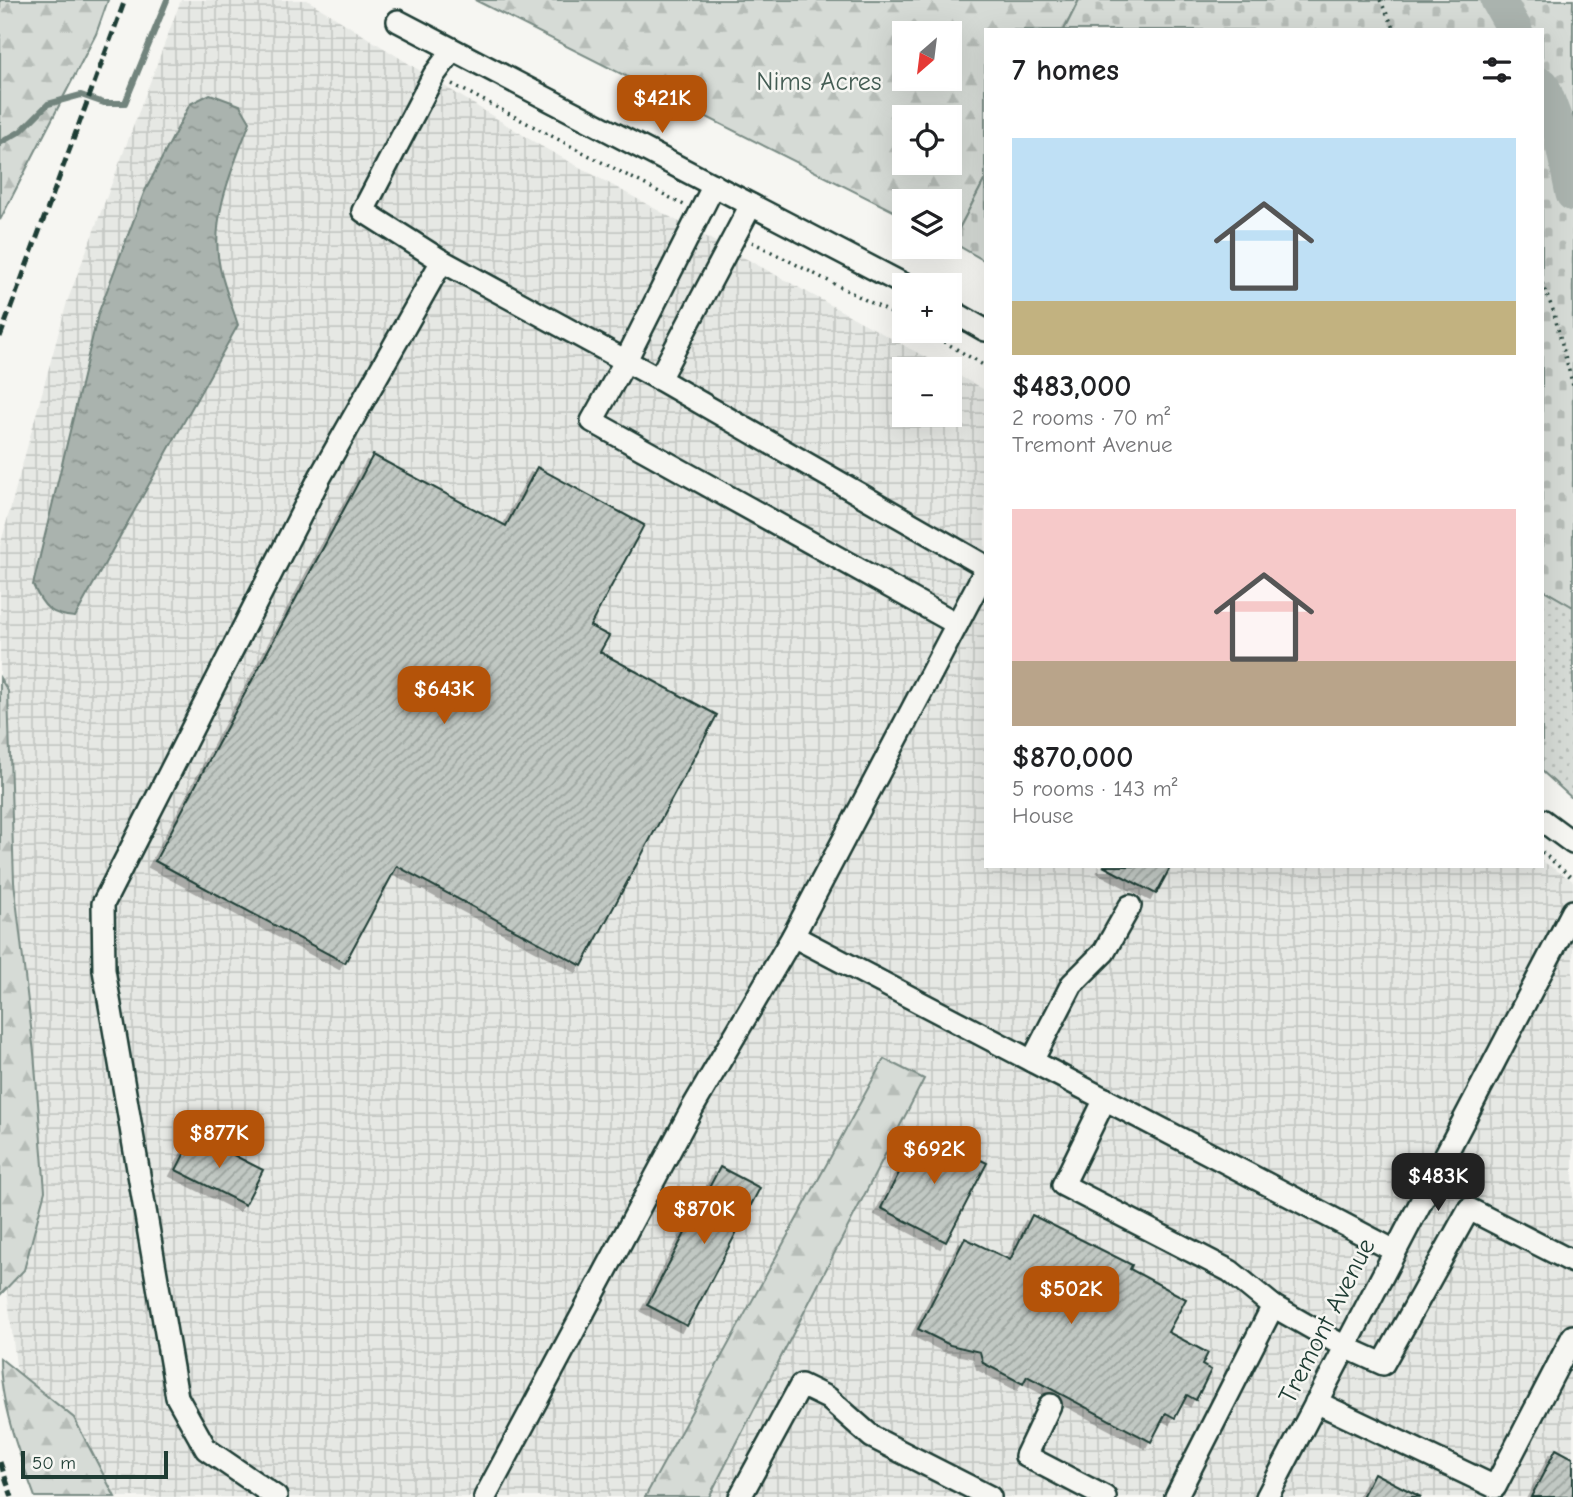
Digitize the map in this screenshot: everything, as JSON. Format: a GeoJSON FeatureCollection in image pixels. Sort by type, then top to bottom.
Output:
{"type":"FeatureCollection","features":[{"type":"Feature","properties":{"kind":"street"},"geometry":{"type":"LineString","coordinates":[[398,21],[892,278]]}},
{"type":"Feature","properties":{"kind":"street"},"geometry":{"type":"LineString","coordinates":[[453,51],[434,75],[363,211],[443,261],[659,379],[984,568]]}},
{"type":"Feature","properties":{"kind":"street"},"geometry":{"type":"LineString","coordinates":[[714,185],[625,362],[592,421],[957,624]]}},
{"type":"Feature","properties":{"kind":"street"},"geometry":{"type":"LineString","coordinates":[[659,379],[751,205]]}},
{"type":"Feature","properties":{"kind":"street"},"geometry":{"type":"LineString","coordinates":[[276,1497],[206,1449],[177,1397],[104,970],[103,904],[320,477],[443,261]]}},
{"type":"Feature","properties":{"kind":"street"},"geometry":{"type":"LineString","coordinates":[[962,317],[984,329]]}},
{"type":"Feature","properties":{"kind":"street"},"geometry":{"type":"LineString","coordinates":[[485,1497],[692,1107],[793,936],[984,571]]}},
{"type":"Feature","properties":{"kind":"street"},"geometry":{"type":"LineString","coordinates":[[1544,821],[1573,843]]}},
{"type":"Feature","properties":{"kind":"street"},"geometry":{"type":"LineString","coordinates":[[1032,1062],[1072,984],[1104,952],[1130,905]]}},
{"type":"Feature","properties":{"kind":"street","name":"Tremont Avenue"},"geometry":{"type":"LineString","coordinates":[[1267,1497],[1573,911]]}},
{"type":"Feature","properties":{"kind":"street"},"geometry":{"type":"LineString","coordinates":[[793,936],[1395,1251]]}},
{"type":"Feature","properties":{"kind":"street"},"geometry":{"type":"LineString","coordinates":[[1105,1099],[1063,1185],[1230,1271],[1273,1306],[1345,1347],[1383,1364],[1468,1209],[1573,1262]]}},
{"type":"Feature","properties":{"kind":"street"},"geometry":{"type":"LineString","coordinates":[[1177,1497],[1273,1306]]}},
{"type":"Feature","properties":{"kind":"street"},"geometry":{"type":"LineString","coordinates":[[1316,1402],[1495,1487],[1573,1336]]}},
{"type":"Feature","properties":{"kind":"street"},"geometry":{"type":"LineString","coordinates":[[740,1497],[801,1385],[828,1398],[873,1437],[990,1497]]}},
{"type":"Feature","properties":{"kind":"street"},"geometry":{"type":"LineString","coordinates":[[1050,1405],[1026,1456],[1105,1497]]}},
{"type":"Feature","properties":{"kind":"path"},"geometry":{"type":"LineString","coordinates":[[1380,0],[1394,28]]}},
{"type":"Feature","properties":{"kind":"path"},"geometry":{"type":"LineString","coordinates":[[434,75],[701,214]]}},
{"type":"Feature","properties":{"kind":"path"},"geometry":{"type":"LineString","coordinates":[[738,234],[892,313]]}},
{"type":"Feature","properties":{"kind":"path"},"geometry":{"type":"LineString","coordinates":[[1544,287],[1553,310],[1573,386]]}},
{"type":"Feature","properties":{"kind":"path"},"geometry":{"type":"LineString","coordinates":[[946,343],[984,365]]}},
{"type":"Feature","properties":{"kind":"path"},"geometry":{"type":"LineString","coordinates":[[1544,854],[1573,879]]}},
{"type":"Feature","properties":{"kind":"shaded area"},"geometry":{"type":"Polygon","coordinates":[[[181,0],[307,0],[539,145],[892,339],[892,343],[900,343],[925,357],[892,357],[892,427],[962,427],[962,378],[984,389],[984,868],[1544,868],[1544,862],[1573,881],[1573,1497],[65,1497],[16,1365],[0,1232],[0,546],[67,302],[181,0]]]}},
{"type":"Feature","properties":{"kind":"green space"},"geometry":{"type":"Polygon","coordinates":[[[0,0],[108,0],[96,34],[0,220],[0,0]]]}},
{"type":"Feature","properties":{"kind":"green space","name":"Nims Acres"},"geometry":{"type":"Polygon","coordinates":[[[475,0],[1079,0],[1065,28],[984,28],[984,181],[962,223],[962,189],[892,189],[892,210],[475,0]]]}},
{"type":"Feature","properties":{"kind":"green space"},"geometry":{"type":"Polygon","coordinates":[[[1079,0],[1573,0],[1573,607],[1544,590],[1544,28],[1065,28],[1079,0]]]}},
{"type":"Feature","properties":{"kind":"green space"},"geometry":{"type":"Polygon","coordinates":[[[984,181],[984,260],[962,248],[962,223],[984,181]]]}},
{"type":"Feature","properties":{"kind":"green space"},"geometry":{"type":"Polygon","coordinates":[[[1544,590],[1573,607],[1573,799],[1544,773],[1544,590]]]}},
{"type":"Feature","properties":{"kind":"green space"},"geometry":{"type":"Polygon","coordinates":[[[0,678],[8,691],[14,882],[34,1053],[45,1191],[24,1270],[0,1295],[0,678]]]}},
{"type":"Feature","properties":{"kind":"green space"},"geometry":{"type":"Polygon","coordinates":[[[884,1059],[924,1079],[709,1497],[645,1497],[884,1059]]]}},
{"type":"Feature","properties":{"kind":"green space"},"geometry":{"type":"Polygon","coordinates":[[[0,1358],[74,1418],[115,1497],[35,1497],[7,1411],[0,1358]]]}},
{"type":"Feature","properties":{"kind":"water"},"geometry":{"type":"Polygon","coordinates":[[[210,94],[240,105],[250,122],[225,194],[218,231],[220,268],[238,325],[75,617],[59,614],[44,604],[33,585],[98,314],[144,193],[190,104],[210,94]]]}},
{"type":"Feature","properties":{"kind":"building"},"geometry":{"type":"Polygon","coordinates":[[[373,455],[506,526],[537,467],[644,525],[590,626],[609,636],[600,652],[717,715],[582,966],[397,866],[345,963],[155,861],[373,455]]]}},
{"type":"Feature","properties":{"kind":"building"},"geometry":{"type":"Polygon","coordinates":[[[1107,868],[1170,868],[1156,894],[1107,868]]]}},
{"type":"Feature","properties":{"kind":"building"},"geometry":{"type":"Polygon","coordinates":[[[921,1130],[987,1163],[946,1242],[881,1208],[921,1130]]]}},
{"type":"Feature","properties":{"kind":"building"},"geometry":{"type":"Polygon","coordinates":[[[194,1135],[263,1170],[245,1205],[176,1170],[194,1135]]]}},
{"type":"Feature","properties":{"kind":"building"},"geometry":{"type":"Polygon","coordinates":[[[720,1167],[760,1188],[687,1326],[647,1305],[720,1167]]]}},
{"type":"Feature","properties":{"kind":"building"},"geometry":{"type":"Polygon","coordinates":[[[1032,1215],[1132,1265],[1130,1269],[1186,1299],[1168,1332],[1208,1353],[1202,1365],[1211,1370],[1196,1400],[1187,1395],[1175,1418],[1166,1413],[1151,1442],[1027,1376],[1023,1384],[983,1363],[980,1352],[950,1345],[918,1329],[965,1238],[1010,1260],[1032,1215]]]}},
{"type":"Feature","properties":{"kind":"building"},"geometry":{"type":"Polygon","coordinates":[[[1556,1449],[1573,1458],[1573,1497],[1531,1497],[1556,1449]]]}},
{"type":"Feature","properties":{"kind":"building"},"geometry":{"type":"Polygon","coordinates":[[[1374,1473],[1421,1497],[1362,1497],[1374,1473]]]}},
{"type":"Feature","properties":{"kind":"waterway"},"geometry":{"type":"LineString","coordinates":[[0,143],[21,131],[48,104],[81,95],[104,103],[125,103],[167,0]]}},
{"type":"Feature","properties":{"kind":"waterway"},"geometry":{"type":"LineString","coordinates":[[1498,0],[1514,28]]}},
{"type":"Feature","properties":{"kind":"waterway"},"geometry":{"type":"LineString","coordinates":[[1544,90],[1561,136],[1573,194]]}},
{"type":"Feature","properties":{"kind":"railway"},"geometry":{"type":"LineString","coordinates":[[0,337],[125,0]]}},
{"type":"Feature","properties":{"kind":"railway"},"geometry":{"type":"LineString","coordinates":[[0,1462],[12,1497]]}}]}
